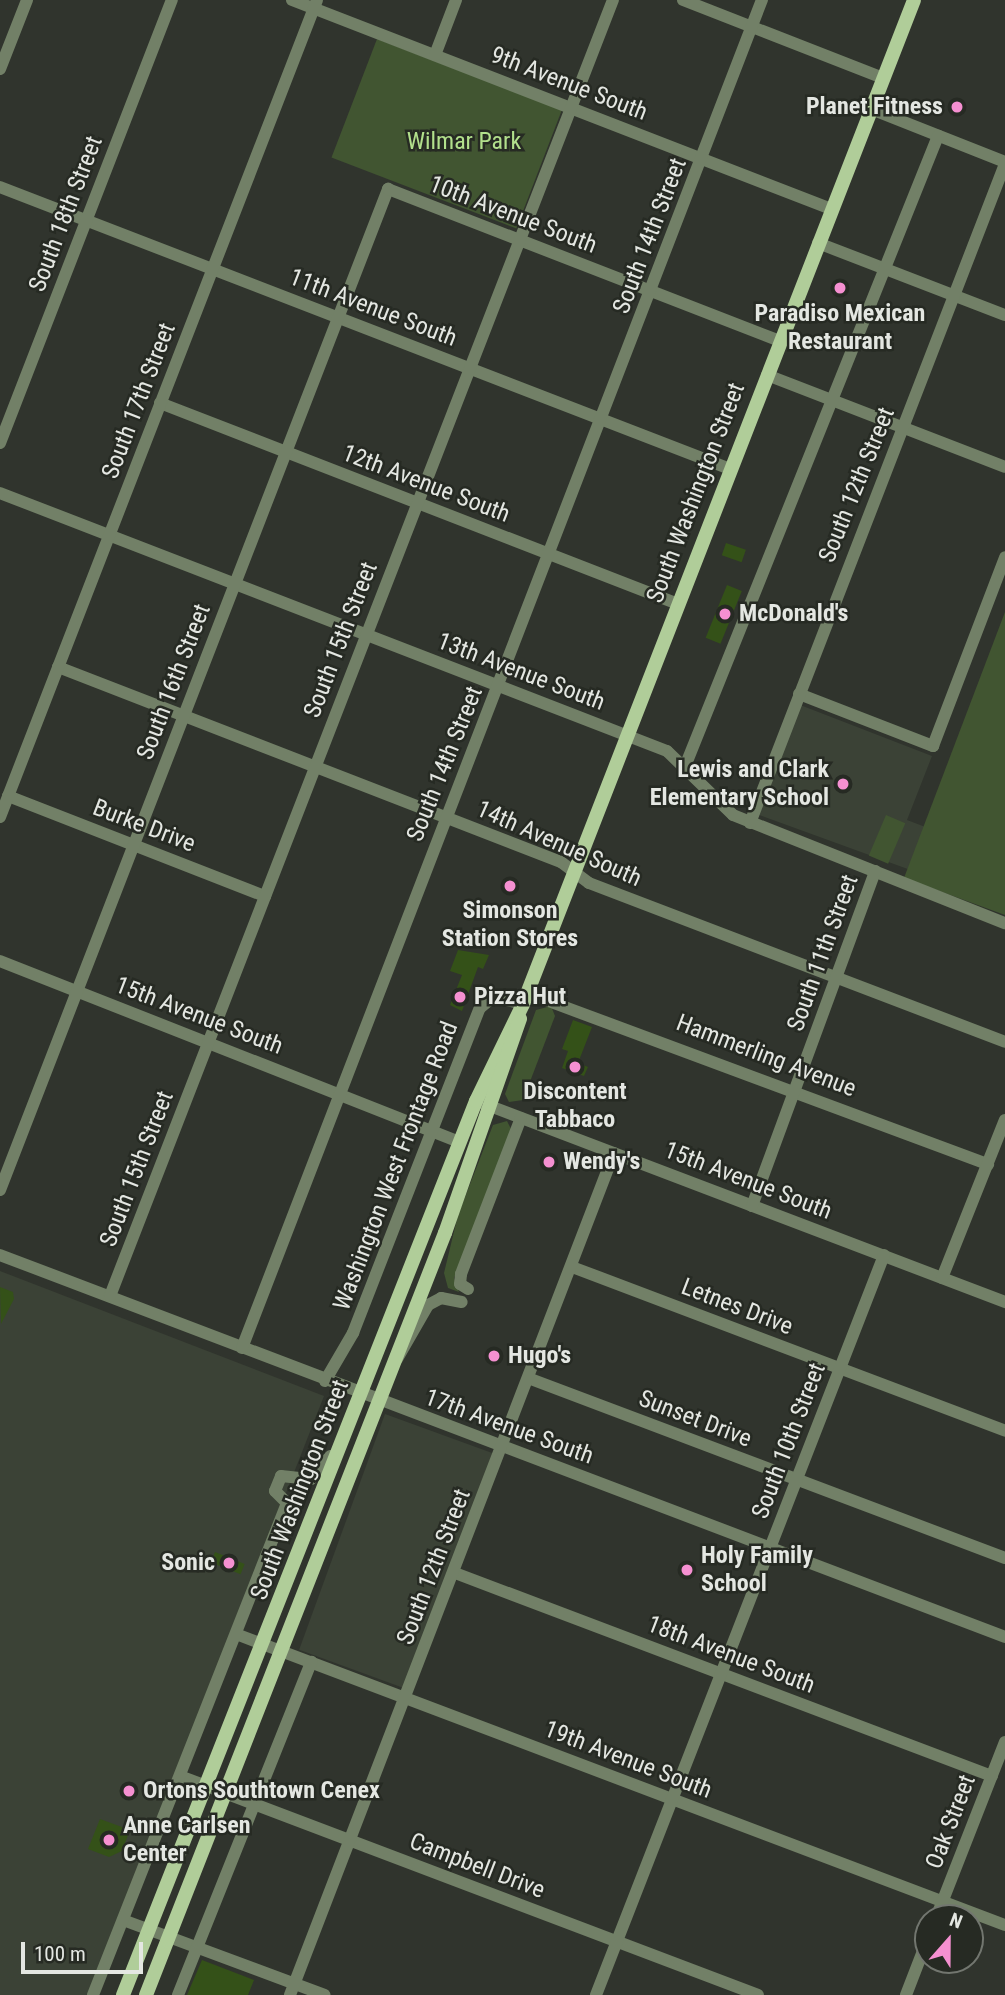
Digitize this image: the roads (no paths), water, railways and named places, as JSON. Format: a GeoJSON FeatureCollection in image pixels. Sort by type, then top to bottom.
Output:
{"type":"FeatureCollection","features":[{"type":"Feature","properties":{"kind":"main road","name":"South Washington Street"},"geometry":{"type":"LineString","coordinates":[[123,1995],[264,1644],[476,1101],[525,998],[914,0]]}},
{"type":"Feature","properties":{"kind":"main road","name":"South Washington Street"},"geometry":{"type":"LineString","coordinates":[[146,1995],[493,1107],[525,998]]}},
{"type":"Feature","properties":{"kind":"street"},"geometry":{"type":"LineString","coordinates":[[0,69],[27,0]]}},
{"type":"Feature","properties":{"kind":"street","name":"South 18th Street"},"geometry":{"type":"LineString","coordinates":[[0,443],[172,0]]}},
{"type":"Feature","properties":{"kind":"street","name":"9th Avenue South"},"geometry":{"type":"LineString","coordinates":[[292,0],[315,4],[435,55],[831,209]]}},
{"type":"Feature","properties":{"kind":"street"},"geometry":{"type":"LineString","coordinates":[[435,55],[456,0]]}},
{"type":"Feature","properties":{"kind":"street","name":"South 15th Street"},"geometry":{"type":"LineString","coordinates":[[110,1296],[613,0]]}},
{"type":"Feature","properties":{"kind":"street"},"geometry":{"type":"LineString","coordinates":[[683,0],[883,78]]}},
{"type":"Feature","properties":{"kind":"street","name":"South 14th Street"},"geometry":{"type":"LineString","coordinates":[[242,1348],[337,1093],[499,686],[762,0]]}},
{"type":"Feature","properties":{"kind":"street","name":"South 17th Street"},"geometry":{"type":"LineString","coordinates":[[0,817],[315,4]]}},
{"type":"Feature","properties":{"kind":"street"},"geometry":{"type":"LineString","coordinates":[[870,109],[1005,163]]}},
{"type":"Feature","properties":{"kind":"street"},"geometry":{"type":"LineString","coordinates":[[686,764],[836,401],[938,136]]}},
{"type":"Feature","properties":{"kind":"street","name":"South 12th Street"},"geometry":{"type":"LineString","coordinates":[[750,823],[1005,163]]}},
{"type":"Feature","properties":{"kind":"street","name":"11th Avenue South"},"geometry":{"type":"LineString","coordinates":[[0,187],[730,469]]}},
{"type":"Feature","properties":{"kind":"street","name":"10th Avenue South"},"geometry":{"type":"LineString","coordinates":[[388,189],[780,341]]}},
{"type":"Feature","properties":{"kind":"street","name":"South 16th Street"},"geometry":{"type":"LineString","coordinates":[[0,1190],[388,189]]}},
{"type":"Feature","properties":{"kind":"street"},"geometry":{"type":"LineString","coordinates":[[818,243],[1005,314]]}},
{"type":"Feature","properties":{"kind":"street"},"geometry":{"type":"LineString","coordinates":[[767,375],[1005,467]]}},
{"type":"Feature","properties":{"kind":"street","name":"12th Avenue South"},"geometry":{"type":"LineString","coordinates":[[160,403],[678,604]]}},
{"type":"Feature","properties":{"kind":"street","name":"13th Avenue South"},"geometry":{"type":"LineString","coordinates":[[0,493],[628,736],[686,764],[725,810],[750,823],[1005,923]]}},
{"type":"Feature","properties":{"kind":"street"},"geometry":{"type":"LineString","coordinates":[[799,694],[933,746],[1005,557]]}},
{"type":"Feature","properties":{"kind":"street","name":"14th Avenue South"},"geometry":{"type":"LineString","coordinates":[[58,667],[446,817],[574,870],[589,883],[1005,1042]]}},
{"type":"Feature","properties":{"kind":"street","name":"Burke Drive"},"geometry":{"type":"LineString","coordinates":[[8,796],[265,896]]}},
{"type":"Feature","properties":{"kind":"street","name":"South 11th Street"},"geometry":{"type":"LineString","coordinates":[[752,1206],[876,872]]}},
{"type":"Feature","properties":{"kind":"street","name":"15th Avenue South"},"geometry":{"type":"LineString","coordinates":[[0,961],[460,1142]]}},
{"type":"Feature","properties":{"kind":"street","name":"Washington West Frontage Road"},"geometry":{"type":"LineString","coordinates":[[325,1381],[353,1333],[484,1002],[501,997],[525,998]]}},
{"type":"Feature","properties":{"kind":"street","name":"Hammerling Avenue"},"geometry":{"type":"LineString","coordinates":[[525,998],[795,1089],[988,1164]]}},
{"type":"Feature","properties":{"kind":"street","name":"15th Avenue South"},"geometry":{"type":"LineString","coordinates":[[476,1101],[1005,1302]]}},
{"type":"Feature","properties":{"kind":"street"},"geometry":{"type":"LineString","coordinates":[[468,1289],[460,1282],[463,1266],[521,1118]]}},
{"type":"Feature","properties":{"kind":"street"},"geometry":{"type":"LineString","coordinates":[[942,1278],[1005,1120]]}},
{"type":"Feature","properties":{"kind":"street","name":"South 12th Street"},"geometry":{"type":"LineString","coordinates":[[293,1989],[455,1573],[614,1153]]}},
{"type":"Feature","properties":{"kind":"street","name":"17th Avenue South"},"geometry":{"type":"LineString","coordinates":[[0,1255],[325,1381],[1005,1637]]}},
{"type":"Feature","properties":{"kind":"street","name":"South 10th Street"},"geometry":{"type":"LineString","coordinates":[[596,1995],[884,1255]]}},
{"type":"Feature","properties":{"kind":"street","name":"Letnes Drive"},"geometry":{"type":"LineString","coordinates":[[572,1267],[1005,1431]]}},
{"type":"Feature","properties":{"kind":"street"},"geometry":{"type":"LineString","coordinates":[[396,1359],[428,1305],[441,1298],[462,1301]]}},
{"type":"Feature","properties":{"kind":"street","name":"Sunset Drive"},"geometry":{"type":"LineString","coordinates":[[528,1378],[1005,1558]]}},
{"type":"Feature","properties":{"kind":"street"},"geometry":{"type":"LineString","coordinates":[[93,1995],[287,1503],[275,1491],[281,1476],[303,1482],[316,1476],[349,1426]]}},
{"type":"Feature","properties":{"kind":"street"},"geometry":{"type":"LineString","coordinates":[[970,1545],[1005,1548]]}},
{"type":"Feature","properties":{"kind":"street","name":"18th Avenue South"},"geometry":{"type":"LineString","coordinates":[[455,1573],[992,1776]]}},
{"type":"Feature","properties":{"kind":"street","name":"19th Avenue South"},"geometry":{"type":"LineString","coordinates":[[236,1634],[1005,1926]]}},
{"type":"Feature","properties":{"kind":"street"},"geometry":{"type":"LineString","coordinates":[[178,1995],[311,1662]]}},
{"type":"Feature","properties":{"kind":"street","name":"Oak Street"},"geometry":{"type":"LineString","coordinates":[[942,1902],[1005,1742]]}},
{"type":"Feature","properties":{"kind":"street","name":"Campbell Drive"},"geometry":{"type":"LineString","coordinates":[[180,1776],[758,1995]]}},
{"type":"Feature","properties":{"kind":"street"},"geometry":{"type":"LineString","coordinates":[[123,1920],[293,1989],[325,1995]]}},
{"type":"Feature","properties":{"kind":"street"},"geometry":{"type":"LineString","coordinates":[[906,1995],[914,1974]]}},
{"type":"Feature","properties":{"kind":"place","name":"Planet Fitness"},"geometry":{"type":"Point","coordinates":[957,107]}},
{"type":"Feature","properties":{"kind":"place","name":"Paradiso Mexican Restaurant"},"geometry":{"type":"Point","coordinates":[840,288]}},
{"type":"Feature","properties":{"kind":"place","name":"McDonald's"},"geometry":{"type":"Point","coordinates":[725,614]}},
{"type":"Feature","properties":{"kind":"place","name":"Lewis and Clark Elementary School"},"geometry":{"type":"Point","coordinates":[843,784]}},
{"type":"Feature","properties":{"kind":"place","name":"Simonson Station Stores"},"geometry":{"type":"Point","coordinates":[510,886]}},
{"type":"Feature","properties":{"kind":"place","name":"Pizza Hut"},"geometry":{"type":"Point","coordinates":[460,997]}},
{"type":"Feature","properties":{"kind":"place","name":"Discontent Tabbaco"},"geometry":{"type":"Point","coordinates":[575,1067]}},
{"type":"Feature","properties":{"kind":"place","name":"Wendy's"},"geometry":{"type":"Point","coordinates":[549,1162]}},
{"type":"Feature","properties":{"kind":"place","name":"Hugo's"},"geometry":{"type":"Point","coordinates":[494,1356]}},
{"type":"Feature","properties":{"kind":"place","name":"Sonic"},"geometry":{"type":"Point","coordinates":[229,1563]}},
{"type":"Feature","properties":{"kind":"place","name":"Holy Family School"},"geometry":{"type":"Point","coordinates":[687,1570]}},
{"type":"Feature","properties":{"kind":"place","name":"Ortons Southtown Cenex"},"geometry":{"type":"Point","coordinates":[129,1791]}},
{"type":"Feature","properties":{"kind":"place","name":"Anne Carlsen Center"},"geometry":{"type":"Point","coordinates":[109,1840]}},
{"type":"Feature","properties":{"kind":"park label","name":"Wilmar Park"},"geometry":{"type":"Point","coordinates":[464,142]}}]}
